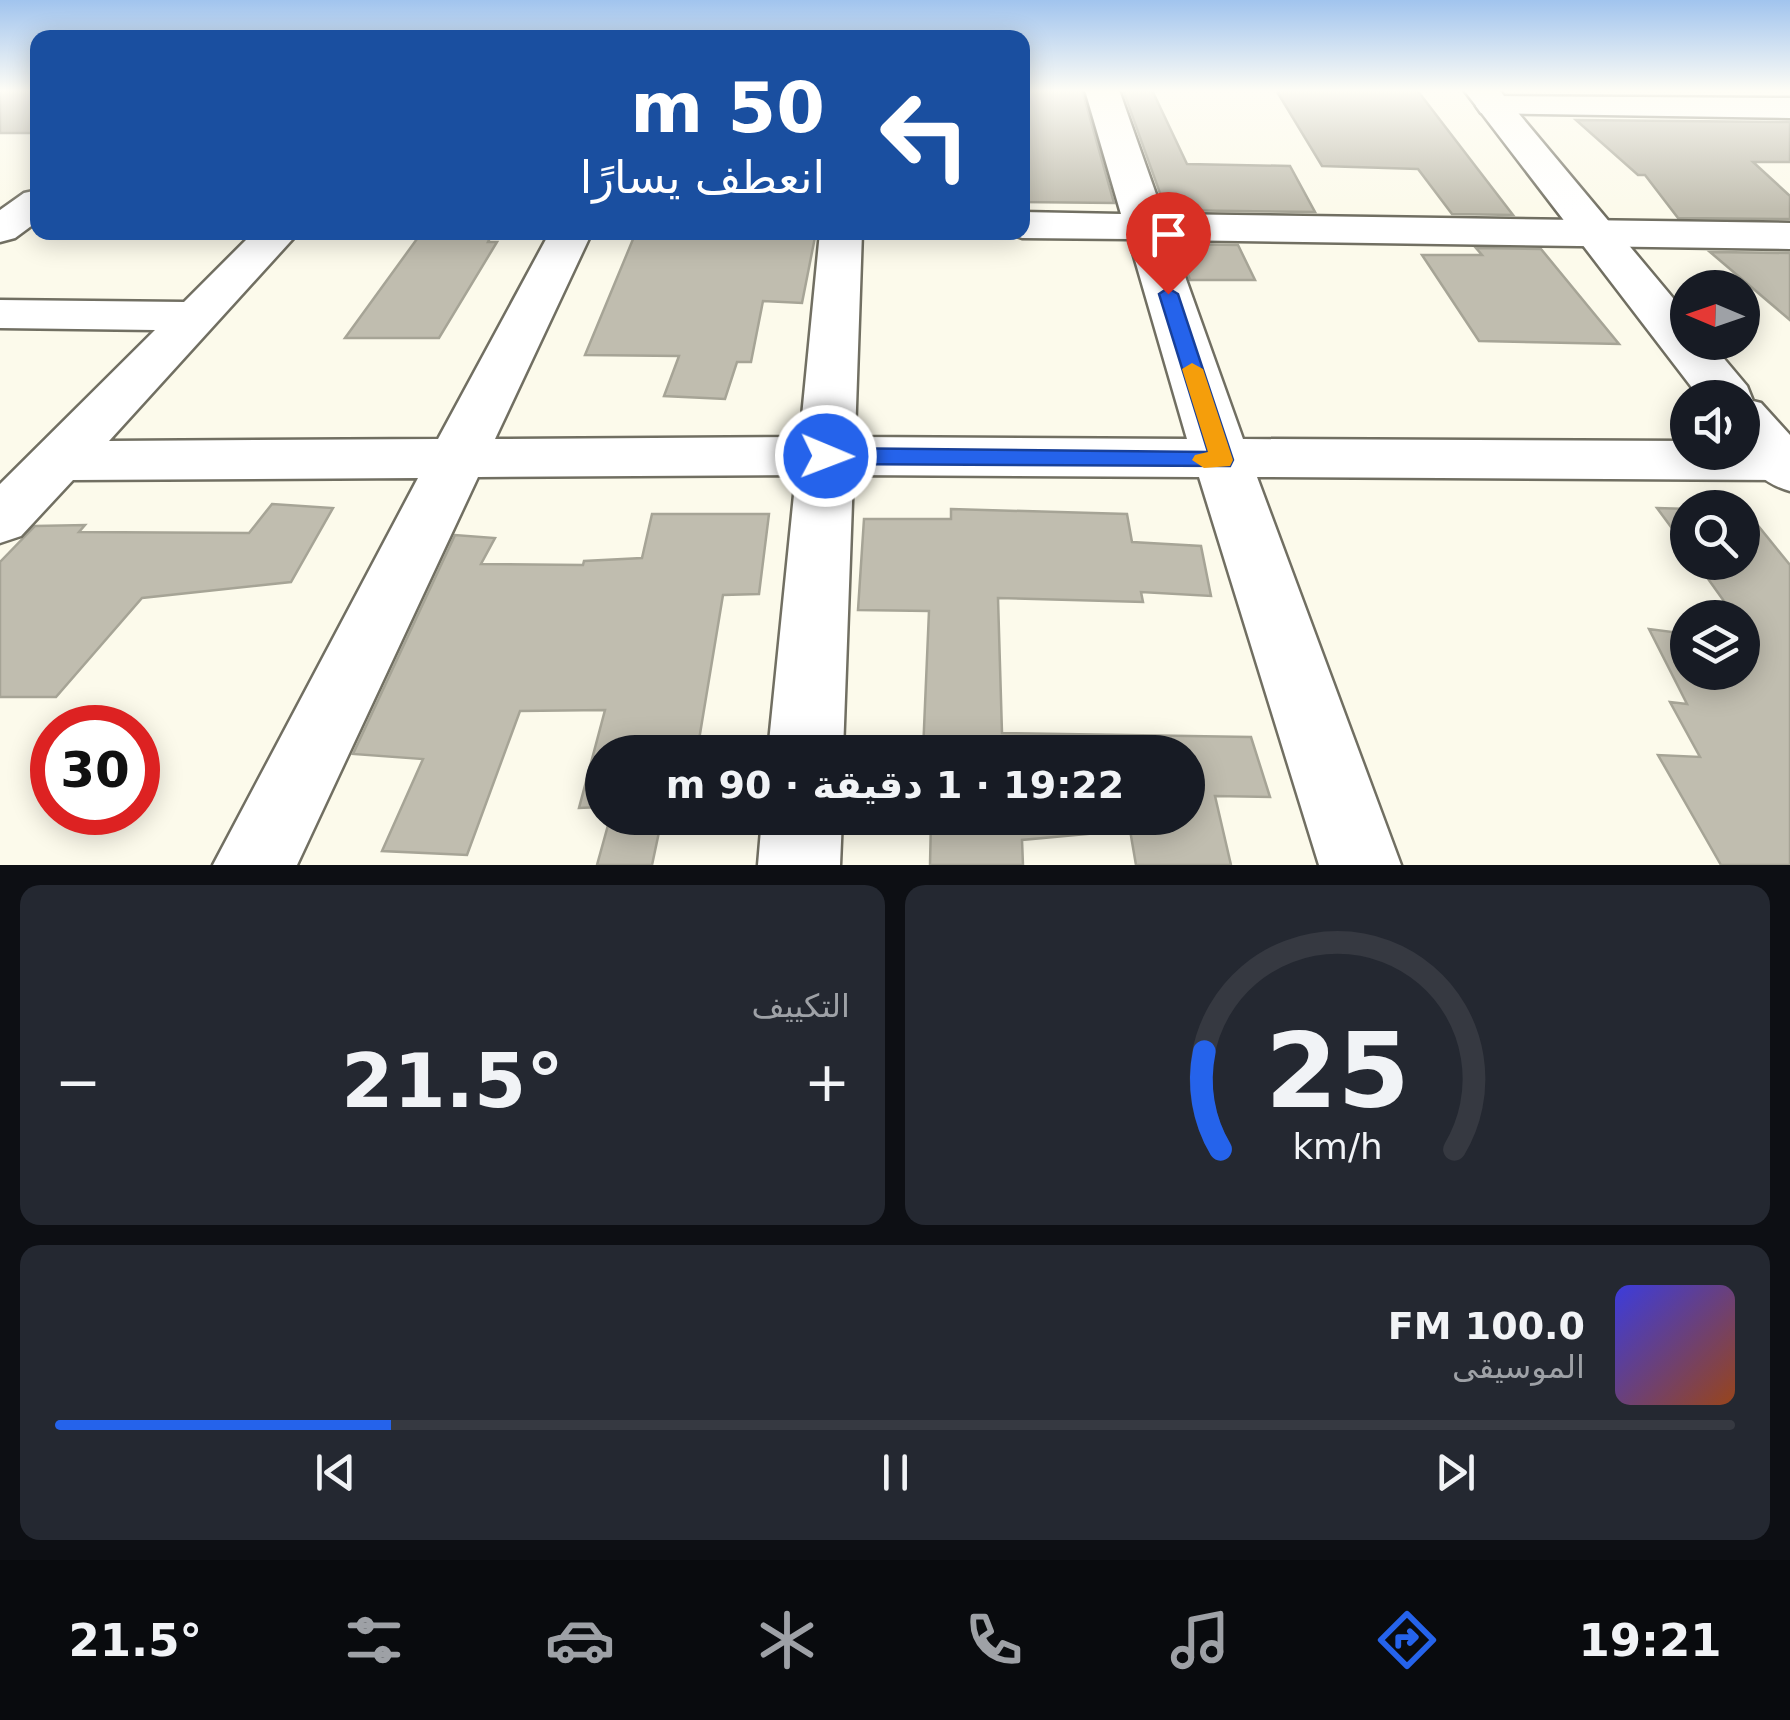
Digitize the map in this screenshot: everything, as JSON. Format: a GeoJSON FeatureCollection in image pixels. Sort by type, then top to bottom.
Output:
{"type":"FeatureCollection","features":[{"type":"Feature","properties":{"kind":"street"},"geometry":{"type":"LineString","coordinates":[[1115,130],[1360,865]]}},
{"type":"Feature","properties":{"kind":"street"},"geometry":{"type":"LineString","coordinates":[[1512,130],[1594,234],[1765,434]]}},
{"type":"Feature","properties":{"kind":"street"},"geometry":{"type":"LineString","coordinates":[[0,229],[30,208]]}},
{"type":"Feature","properties":{"kind":"street"},"geometry":{"type":"LineString","coordinates":[[1030,225],[1790,236]]}},
{"type":"Feature","properties":{"kind":"street"},"geometry":{"type":"LineString","coordinates":[[0,521],[270,240]]}},
{"type":"Feature","properties":{"kind":"street"},"geometry":{"type":"LineString","coordinates":[[254,865],[567,240]]}},
{"type":"Feature","properties":{"kind":"street"},"geometry":{"type":"LineString","coordinates":[[807,735],[841,240]]}},
{"type":"Feature","properties":{"kind":"street"},"geometry":{"type":"LineString","coordinates":[[0,314],[198,316]]}},
{"type":"Feature","properties":{"kind":"street"},"geometry":{"type":"LineString","coordinates":[[58,460],[826,456],[1222,460],[1765,434]]}},
{"type":"Feature","properties":{"kind":"street"},"geometry":{"type":"LineString","coordinates":[[799,865],[801,835]]}},
{"type":"Feature","properties":{"kind":"building"},"geometry":{"type":"Polygon","coordinates":[[[0,130],[30,130],[30,133],[0,130]]]}},
{"type":"Feature","properties":{"kind":"building"},"geometry":{"type":"Polygon","coordinates":[[[1030,130],[1093,130],[1114,203],[1030,202],[1030,130]]]}},
{"type":"Feature","properties":{"kind":"building"},"geometry":{"type":"Polygon","coordinates":[[[1137,130],[1171,130],[1187,164],[1290,166],[1315,212],[1166,210],[1137,130]]]}},
{"type":"Feature","properties":{"kind":"building"},"geometry":{"type":"Polygon","coordinates":[[[1300,130],[1448,130],[1513,215],[1452,214],[1418,169],[1322,166],[1300,130]]]}},
{"type":"Feature","properties":{"kind":"building"},"geometry":{"type":"Polygon","coordinates":[[[1588,130],[1790,130],[1790,162],[1753,162],[1790,196],[1790,219],[1678,218],[1645,175],[1638,175],[1588,130]]]}},
{"type":"Feature","properties":{"kind":"building"},"geometry":{"type":"Polygon","coordinates":[[[416,240],[497,242],[439,338],[345,338],[416,240]]]}},
{"type":"Feature","properties":{"kind":"building"},"geometry":{"type":"Polygon","coordinates":[[[633,240],[814,240],[802,303],[763,301],[751,362],[737,362],[725,399],[664,396],[679,356],[585,355],[633,240]]]}},
{"type":"Feature","properties":{"kind":"building"},"geometry":{"type":"Polygon","coordinates":[[[1177,244],[1238,245],[1255,280],[1190,280],[1177,244]]]}},
{"type":"Feature","properties":{"kind":"building"},"geometry":{"type":"Polygon","coordinates":[[[1476,248],[1541,249],[1619,344],[1479,341],[1422,255],[1482,255],[1476,248]]]}},
{"type":"Feature","properties":{"kind":"building"},"geometry":{"type":"Polygon","coordinates":[[[1710,252],[1790,253],[1790,320],[1760,294],[1760,270],[1731,270],[1710,252]]]}},
{"type":"Feature","properties":{"kind":"building"},"geometry":{"type":"Polygon","coordinates":[[[272,504],[333,508],[291,582],[142,598],[56,697],[0,697],[0,562],[35,526],[85,525],[79,532],[249,533],[272,504]]]}},
{"type":"Feature","properties":{"kind":"building"},"geometry":{"type":"Polygon","coordinates":[[[1657,508],[1670,508],[1670,526],[1657,508]]]}},
{"type":"Feature","properties":{"kind":"building"},"geometry":{"type":"Polygon","coordinates":[[[951,509],[1127,514],[1132,542],[1201,546],[1211,596],[1141,592],[1143,602],[998,598],[1002,733],[1126,735],[924,735],[929,611],[858,610],[864,519],[951,519],[951,509]]]}},
{"type":"Feature","properties":{"kind":"building"},"geometry":{"type":"Polygon","coordinates":[[[652,514],[769,514],[759,594],[723,595],[700,735],[598,735],[605,710],[520,711],[467,855],[382,851],[423,759],[353,754],[455,535],[495,538],[481,564],[583,565],[584,561],[642,558],[652,514]]]}},
{"type":"Feature","properties":{"kind":"building"},"geometry":{"type":"Polygon","coordinates":[[[1760,528],[1790,565],[1790,865],[1721,865],[1658,755],[1700,757],[1670,702],[1687,704],[1680,690],[1760,690],[1760,600],[1723,600],[1709,580],[1760,580],[1760,528]]]}},
{"type":"Feature","properties":{"kind":"building"},"geometry":{"type":"Polygon","coordinates":[[[1649,629],[1670,632],[1670,670],[1649,629]]]}},
{"type":"Feature","properties":{"kind":"building"},"geometry":{"type":"Polygon","coordinates":[[[1205,736],[1251,737],[1270,797],[1215,796],[1231,865],[1136,865],[1131,835],[1205,835],[1205,736]]]}},
{"type":"Feature","properties":{"kind":"building"},"geometry":{"type":"Polygon","coordinates":[[[585,785],[585,808],[579,808],[585,785]]]}},
{"type":"Feature","properties":{"kind":"building"},"geometry":{"type":"Polygon","coordinates":[[[605,835],[658,835],[652,865],[597,865],[605,835]]]}},
{"type":"Feature","properties":{"kind":"building"},"geometry":{"type":"Polygon","coordinates":[[[931,835],[1076,835],[1022,840],[1023,865],[930,865],[931,835]]]}},
{"type":"Feature","properties":{"kind":"slow traffic"},"geometry":{"type":"LineString","coordinates":[[1192,369],[1222,460],[1204,460]]}},
{"type":"Feature","properties":{"kind":"route"},"geometry":{"type":"LineString","coordinates":[[826,456],[1222,460],[1168,294]]}}]}
